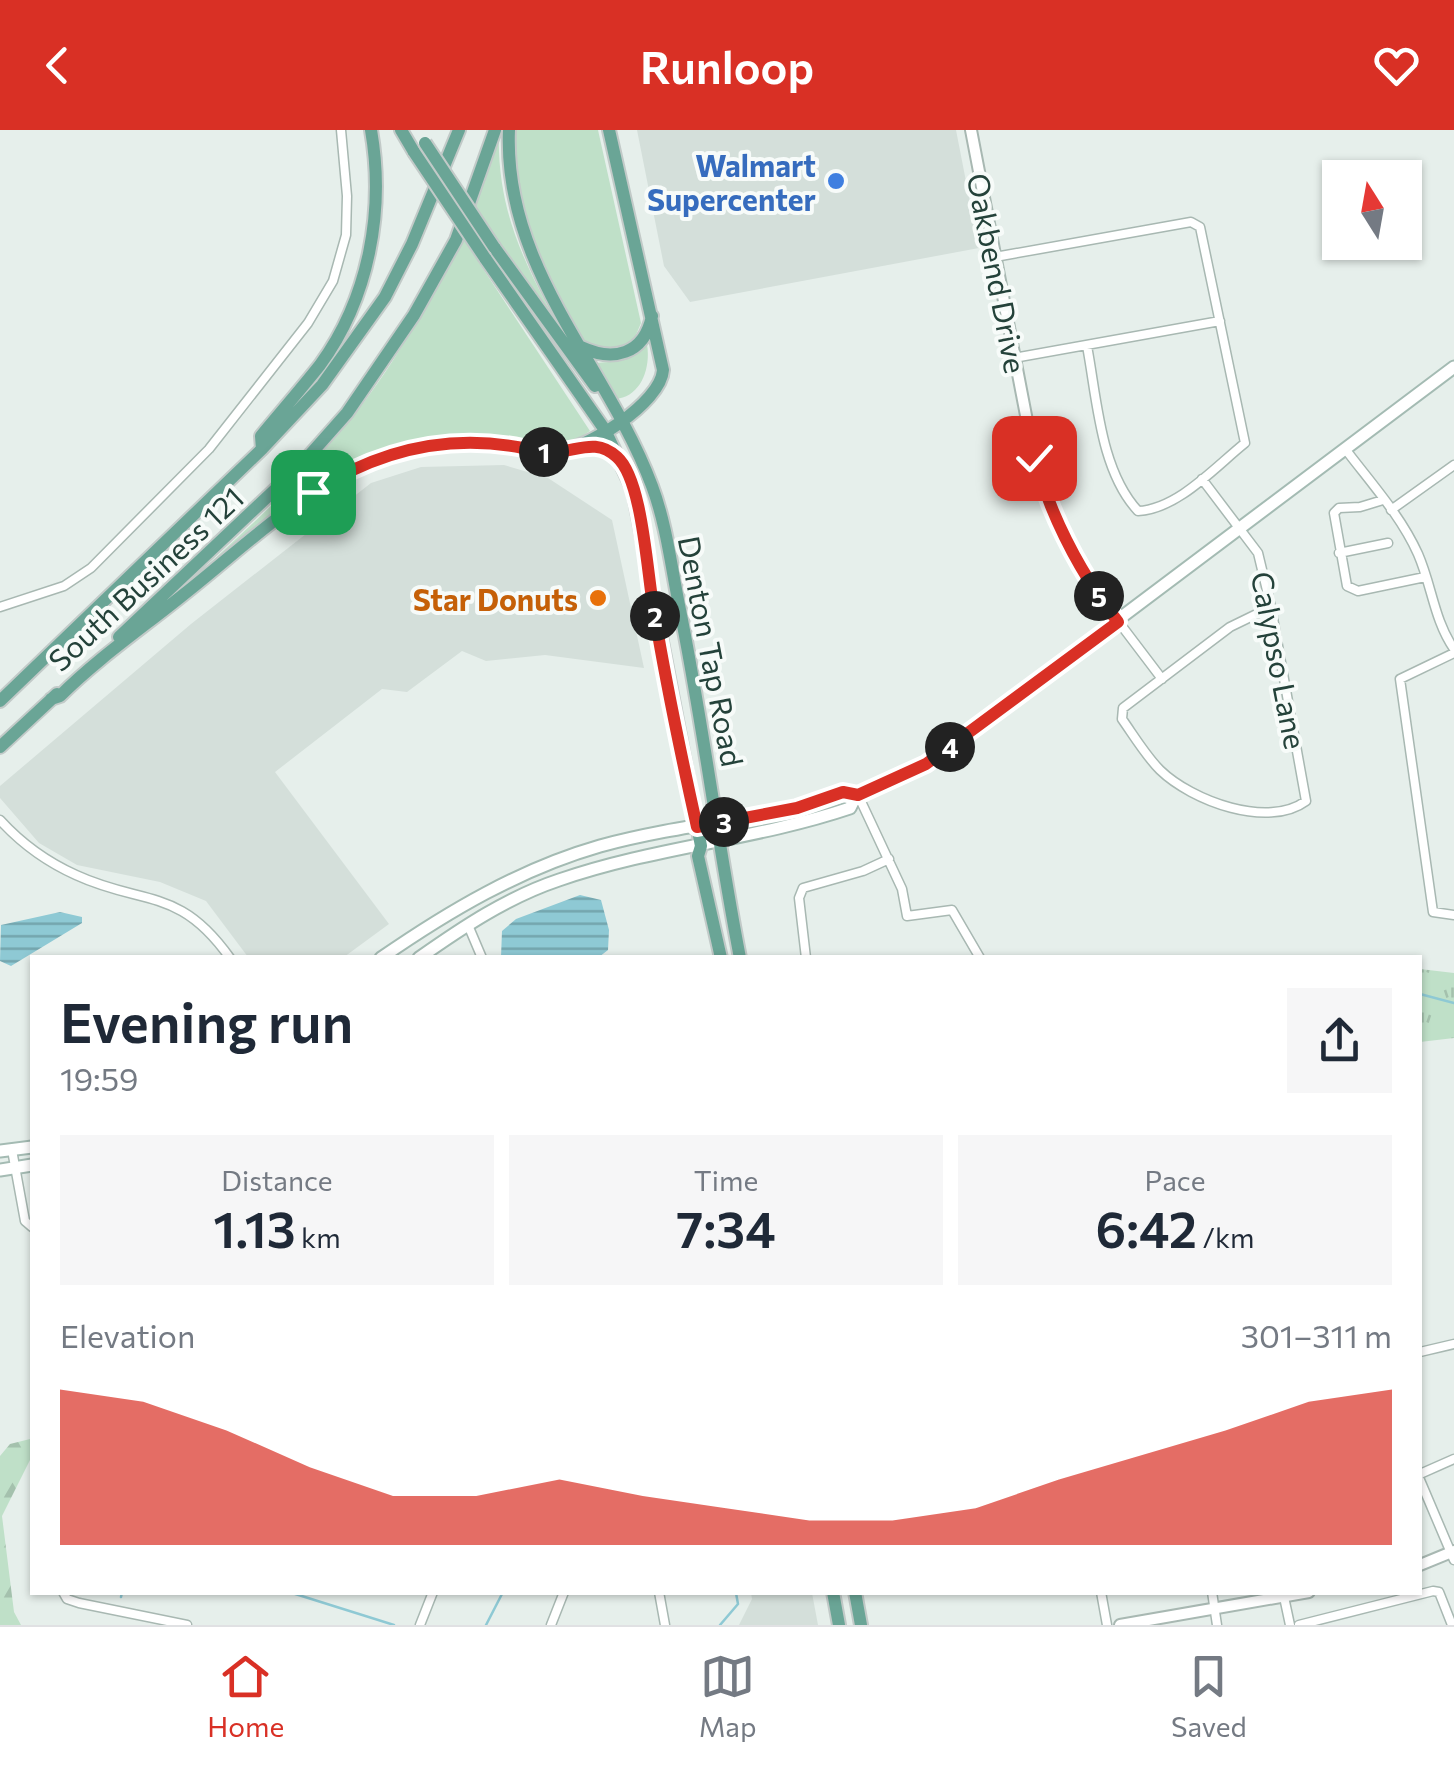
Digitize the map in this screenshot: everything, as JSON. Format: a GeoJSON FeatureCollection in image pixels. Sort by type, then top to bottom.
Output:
{"type":"FeatureCollection","features":[{"type":"Feature","properties":{"kind":"main road"},"geometry":{"type":"LineString","coordinates":[[262,449],[261,436],[322,362],[348,314],[367,260],[376,226],[377,193],[370,130]]}},
{"type":"Feature","properties":{"kind":"main road"},"geometry":{"type":"LineString","coordinates":[[401,130],[419,142],[490,252],[604,394]]}},
{"type":"Feature","properties":{"kind":"main road","name":"South Business 121"},"geometry":{"type":"LineString","coordinates":[[0,701],[262,449],[322,385],[384,297],[412,244],[460,130]]}},
{"type":"Feature","properties":{"kind":"main road","name":"South Business 121"},"geometry":{"type":"LineString","coordinates":[[0,747],[300,466],[346,413],[414,315],[456,240],[495,130]]}},
{"type":"Feature","properties":{"kind":"main road"},"geometry":{"type":"LineString","coordinates":[[509,130],[512,188],[520,222],[539,271],[604,394]]}},
{"type":"Feature","properties":{"kind":"main road"},"geometry":{"type":"LineString","coordinates":[[609,130],[652,314],[662,380],[637,418],[632,438]]}},
{"type":"Feature","properties":{"kind":"main road","name":"Denton Tap Road"},"geometry":{"type":"LineString","coordinates":[[490,252],[605,430],[640,514],[663,656],[701,846],[698,856],[719,955]]}},
{"type":"Feature","properties":{"kind":"main road"},"geometry":{"type":"LineString","coordinates":[[578,345],[598,355],[618,356],[642,341],[652,314]]}},
{"type":"Feature","properties":{"kind":"main road"},"geometry":{"type":"LineString","coordinates":[[386,955],[466,903],[536,868],[602,846],[797,808],[843,792],[857,795],[926,764],[1454,367]]}},
{"type":"Feature","properties":{"kind":"main road","name":"Denton Tap Road"},"geometry":{"type":"LineString","coordinates":[[604,394],[632,438],[660,514],[689,654],[740,955]]}},
{"type":"Feature","properties":{"kind":"main road"},"geometry":{"type":"LineString","coordinates":[[582,445],[647,400]]}},
{"type":"Feature","properties":{"kind":"main road"},"geometry":{"type":"LineString","coordinates":[[51,699],[60,696],[313,492],[387,454],[436,444],[487,442],[551,452],[582,445],[599,446],[620,459]]}},
{"type":"Feature","properties":{"kind":"main road"},"geometry":{"type":"LineString","coordinates":[[663,656],[689,654]]}},
{"type":"Feature","properties":{"kind":"main road"},"geometry":{"type":"LineString","coordinates":[[423,955],[468,924],[556,881],[612,864],[721,842],[837,812],[850,808],[857,795]]}},
{"type":"Feature","properties":{"kind":"main road"},"geometry":{"type":"LineString","coordinates":[[466,903],[468,924]]}},
{"type":"Feature","properties":{"kind":"main road"},"geometry":{"type":"LineString","coordinates":[[0,1170],[30,1165]]}},
{"type":"Feature","properties":{"kind":"main road"},"geometry":{"type":"LineString","coordinates":[[834,1595],[840,1625]]}},
{"type":"Feature","properties":{"kind":"main road"},"geometry":{"type":"LineString","coordinates":[[856,1595],[861,1625]]}},
{"type":"Feature","properties":{"kind":"street"},"geometry":{"type":"LineString","coordinates":[[0,607],[64,586],[91,568],[209,449],[316,312],[336,275],[348,222],[340,130]]}},
{"type":"Feature","properties":{"kind":"street","name":"Oakbend Drive"},"geometry":{"type":"LineString","coordinates":[[971,130],[1034,458],[1047,500],[1084,574],[1162,680]]}},
{"type":"Feature","properties":{"kind":"street"},"geometry":{"type":"LineString","coordinates":[[995,257],[1191,222],[1200,226],[1244,443],[1202,479],[1152,510],[1138,510],[1129,501],[1110,460],[1088,346]]}},
{"type":"Feature","properties":{"kind":"street"},"geometry":{"type":"LineString","coordinates":[[1014,358],[1220,322]]}},
{"type":"Feature","properties":{"kind":"street"},"geometry":{"type":"LineString","coordinates":[[1346,450],[1391,510],[1419,556],[1437,620],[1454,651],[1400,678],[1433,912],[1454,915]]}},
{"type":"Feature","properties":{"kind":"street"},"geometry":{"type":"LineString","coordinates":[[1391,510],[1454,465]]}},
{"type":"Feature","properties":{"kind":"street","name":"Calypso Lane"},"geometry":{"type":"LineString","coordinates":[[1162,680],[1123,708],[1122,720],[1159,769],[1180,785],[1233,809],[1292,811],[1306,800],[1258,553],[1202,479]]}},
{"type":"Feature","properties":{"kind":"street"},"geometry":{"type":"LineString","coordinates":[[1383,500],[1335,511],[1332,519],[1345,583],[1354,590],[1425,577]]}},
{"type":"Feature","properties":{"kind":"street"},"geometry":{"type":"LineString","coordinates":[[1339,553],[1388,543]]}},
{"type":"Feature","properties":{"kind":"street"},"geometry":{"type":"LineString","coordinates":[[1162,680],[1230,627],[1271,608]]}},
{"type":"Feature","properties":{"kind":"street"},"geometry":{"type":"LineString","coordinates":[[857,795],[902,889],[906,916],[952,910],[978,955]]}},
{"type":"Feature","properties":{"kind":"street"},"geometry":{"type":"LineString","coordinates":[[0,820],[16,837],[76,875],[163,900],[184,911],[227,955]]}},
{"type":"Feature","properties":{"kind":"street"},"geometry":{"type":"LineString","coordinates":[[806,955],[799,898],[803,888],[863,872],[889,860]]}},
{"type":"Feature","properties":{"kind":"street"},"geometry":{"type":"LineString","coordinates":[[468,924],[481,955]]}},
{"type":"Feature","properties":{"kind":"street"},"geometry":{"type":"LineString","coordinates":[[6,1151],[14,1168],[25,1221],[30,1225]]}},
{"type":"Feature","properties":{"kind":"street"},"geometry":{"type":"LineString","coordinates":[[1422,1352],[1454,1344]]}},
{"type":"Feature","properties":{"kind":"street"},"geometry":{"type":"LineString","coordinates":[[1422,1476],[1454,1460]]}},
{"type":"Feature","properties":{"kind":"street"},"geometry":{"type":"LineString","coordinates":[[1422,1482],[1453,1555],[1422,1564]]}},
{"type":"Feature","properties":{"kind":"street"},"geometry":{"type":"LineString","coordinates":[[1422,1594],[1440,1592],[1452,1625]]}},
{"type":"Feature","properties":{"kind":"street"},"geometry":{"type":"LineString","coordinates":[[420,1625],[432,1595]]}},
{"type":"Feature","properties":{"kind":"street"},"geometry":{"type":"LineString","coordinates":[[550,1625],[563,1595]]}},
{"type":"Feature","properties":{"kind":"street"},"geometry":{"type":"LineString","coordinates":[[660,1595],[665,1625]]}},
{"type":"Feature","properties":{"kind":"street"},"geometry":{"type":"LineString","coordinates":[[1102,1595],[1107,1625]]}},
{"type":"Feature","properties":{"kind":"street"},"geometry":{"type":"LineString","coordinates":[[1212,1595],[1218,1625]]}},
{"type":"Feature","properties":{"kind":"street"},"geometry":{"type":"LineString","coordinates":[[1120,1625],[1294,1595]]}},
{"type":"Feature","properties":{"kind":"street"},"geometry":{"type":"LineString","coordinates":[[1299,1625],[1417,1595]]}},
{"type":"Feature","properties":{"kind":"street"},"geometry":{"type":"LineString","coordinates":[[65,1596],[187,1625]]}},
{"type":"Feature","properties":{"kind":"street"},"geometry":{"type":"LineString","coordinates":[[1284,1597],[1290,1625]]}},
{"type":"Feature","properties":{"kind":"shaded area"},"geometry":{"type":"Polygon","coordinates":[[[637,130],[956,130],[979,248],[690,302],[664,266],[637,130]]]}},
{"type":"Feature","properties":{"kind":"shaded area"},"geometry":{"type":"Polygon","coordinates":[[[504,465],[548,478],[612,520],[644,668],[545,655],[486,661],[462,651],[407,692],[382,689],[275,772],[389,924],[347,955],[246,955],[206,901],[160,882],[77,865],[39,843],[0,798],[0,786],[191,624],[371,483],[421,467],[504,465]]]}},
{"type":"Feature","properties":{"kind":"shaded area"},"geometry":{"type":"Polygon","coordinates":[[[751,1595],[812,1595],[818,1625],[739,1625],[751,1595]]]}},
{"type":"Feature","properties":{"kind":"green space"},"geometry":{"type":"Polygon","coordinates":[[[499,130],[509,217],[528,268],[569,345],[473,210],[499,130]]]}},
{"type":"Feature","properties":{"kind":"green space"},"geometry":{"type":"Polygon","coordinates":[[[513,130],[598,130],[641,323],[633,342],[618,351],[585,344],[538,259],[514,180],[513,130]]]}},
{"type":"Feature","properties":{"kind":"green space"},"geometry":{"type":"Polygon","coordinates":[[[464,240],[590,431],[556,448],[486,439],[363,461],[177,593],[317,459],[354,415],[404,342],[464,240]]]}},
{"type":"Feature","properties":{"kind":"green space"},"geometry":{"type":"Polygon","coordinates":[[[647,344],[647,362],[638,387],[615,399],[595,363],[621,361],[647,344]]]}},
{"type":"Feature","properties":{"kind":"green space"},"geometry":{"type":"Polygon","coordinates":[[[1422,969],[1454,973],[1454,1038],[1422,1042],[1422,969]]]}},
{"type":"Feature","properties":{"kind":"green space"},"geometry":{"type":"Polygon","coordinates":[[[30,1439],[30,1460],[2,1516],[14,1612],[21,1625],[0,1625],[0,1456],[10,1444],[30,1439]]]}},
{"type":"Feature","properties":{"kind":"water"},"geometry":{"type":"Polygon","coordinates":[[[580,895],[601,900],[609,930],[608,950],[602,955],[501,955],[502,931],[516,919],[580,895]]]}},
{"type":"Feature","properties":{"kind":"water"},"geometry":{"type":"Polygon","coordinates":[[[60,912],[82,917],[82,923],[11,966],[0,961],[1,925],[60,912]]]}},
{"type":"Feature","properties":{"kind":"waterway"},"geometry":{"type":"LineString","coordinates":[[1422,995],[1454,1003]]}},
{"type":"Feature","properties":{"kind":"waterway"},"geometry":{"type":"LineString","coordinates":[[299,1595],[394,1625]]}},
{"type":"Feature","properties":{"kind":"waterway"},"geometry":{"type":"LineString","coordinates":[[486,1625],[501,1595]]}},
{"type":"Feature","properties":{"kind":"waterway"},"geometry":{"type":"LineString","coordinates":[[720,1625],[738,1604],[736,1595]]}},
{"type":"Feature","properties":{"kind":"place","name":"Walmart Supercenter"},"geometry":{"type":"Point","coordinates":[836,181]}},
{"type":"Feature","properties":{"kind":"place","name":"Star Donuts"},"geometry":{"type":"Point","coordinates":[598,598]}},
{"type":"Feature","properties":{"kind":"route"},"geometry":{"type":"LineString","coordinates":[[313,492],[387,454],[436,444],[502,444],[551,452],[582,445],[599,446],[620,459],[640,514],[653,608],[697,827],[810,805],[843,792],[856,796],[926,764],[1118,622],[1084,574],[1061,530],[1034,458]]}}]}
